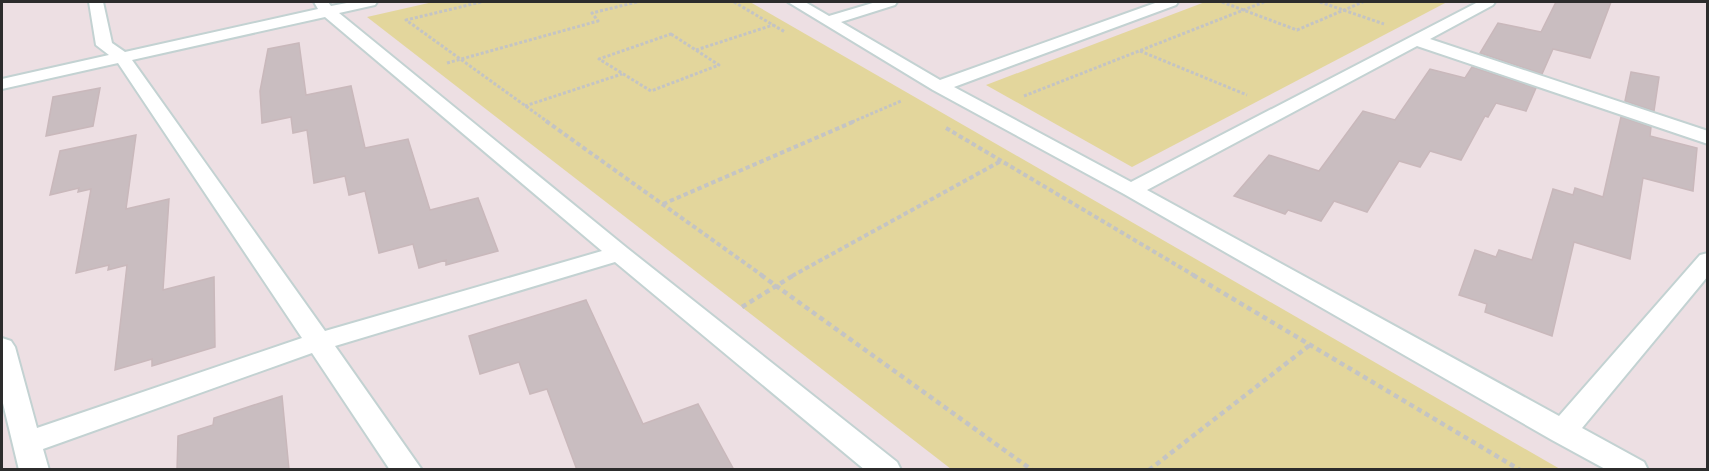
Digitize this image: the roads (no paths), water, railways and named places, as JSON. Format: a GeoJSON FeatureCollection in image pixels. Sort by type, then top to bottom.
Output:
{"type":"FeatureCollection","features":[{"type":"Feature","properties":{"kind":"lane"},"geometry":{"type":"LineString","coordinates":[[96,2],[104,45],[121,56],[407,470]]}},
{"type":"Feature","properties":{"kind":"lane"},"geometry":{"type":"LineString","coordinates":[[2,84],[324,6],[370,2]]}},
{"type":"Feature","properties":{"kind":"lane"},"geometry":{"type":"LineString","coordinates":[[795,2],[939,86],[1131,190],[1633,470]]}},
{"type":"Feature","properties":{"kind":"lane"},"geometry":{"type":"LineString","coordinates":[[828,21],[890,2]]}},
{"type":"Feature","properties":{"kind":"lane"},"geometry":{"type":"LineString","coordinates":[[939,86],[1172,2]]}},
{"type":"Feature","properties":{"kind":"lane"},"geometry":{"type":"LineString","coordinates":[[1131,190],[1488,2]]}},
{"type":"Feature","properties":{"kind":"lane"},"geometry":{"type":"LineString","coordinates":[[324,6],[619,253],[886,470]]}},
{"type":"Feature","properties":{"kind":"lane"},"geometry":{"type":"LineString","coordinates":[[1419,38],[1707,138]]}},
{"type":"Feature","properties":{"kind":"lane"},"geometry":{"type":"LineString","coordinates":[[2,347],[31,456],[317,342],[619,253]]}},
{"type":"Feature","properties":{"kind":"lane"},"geometry":{"type":"LineString","coordinates":[[1563,432],[1707,260]]}}]}
